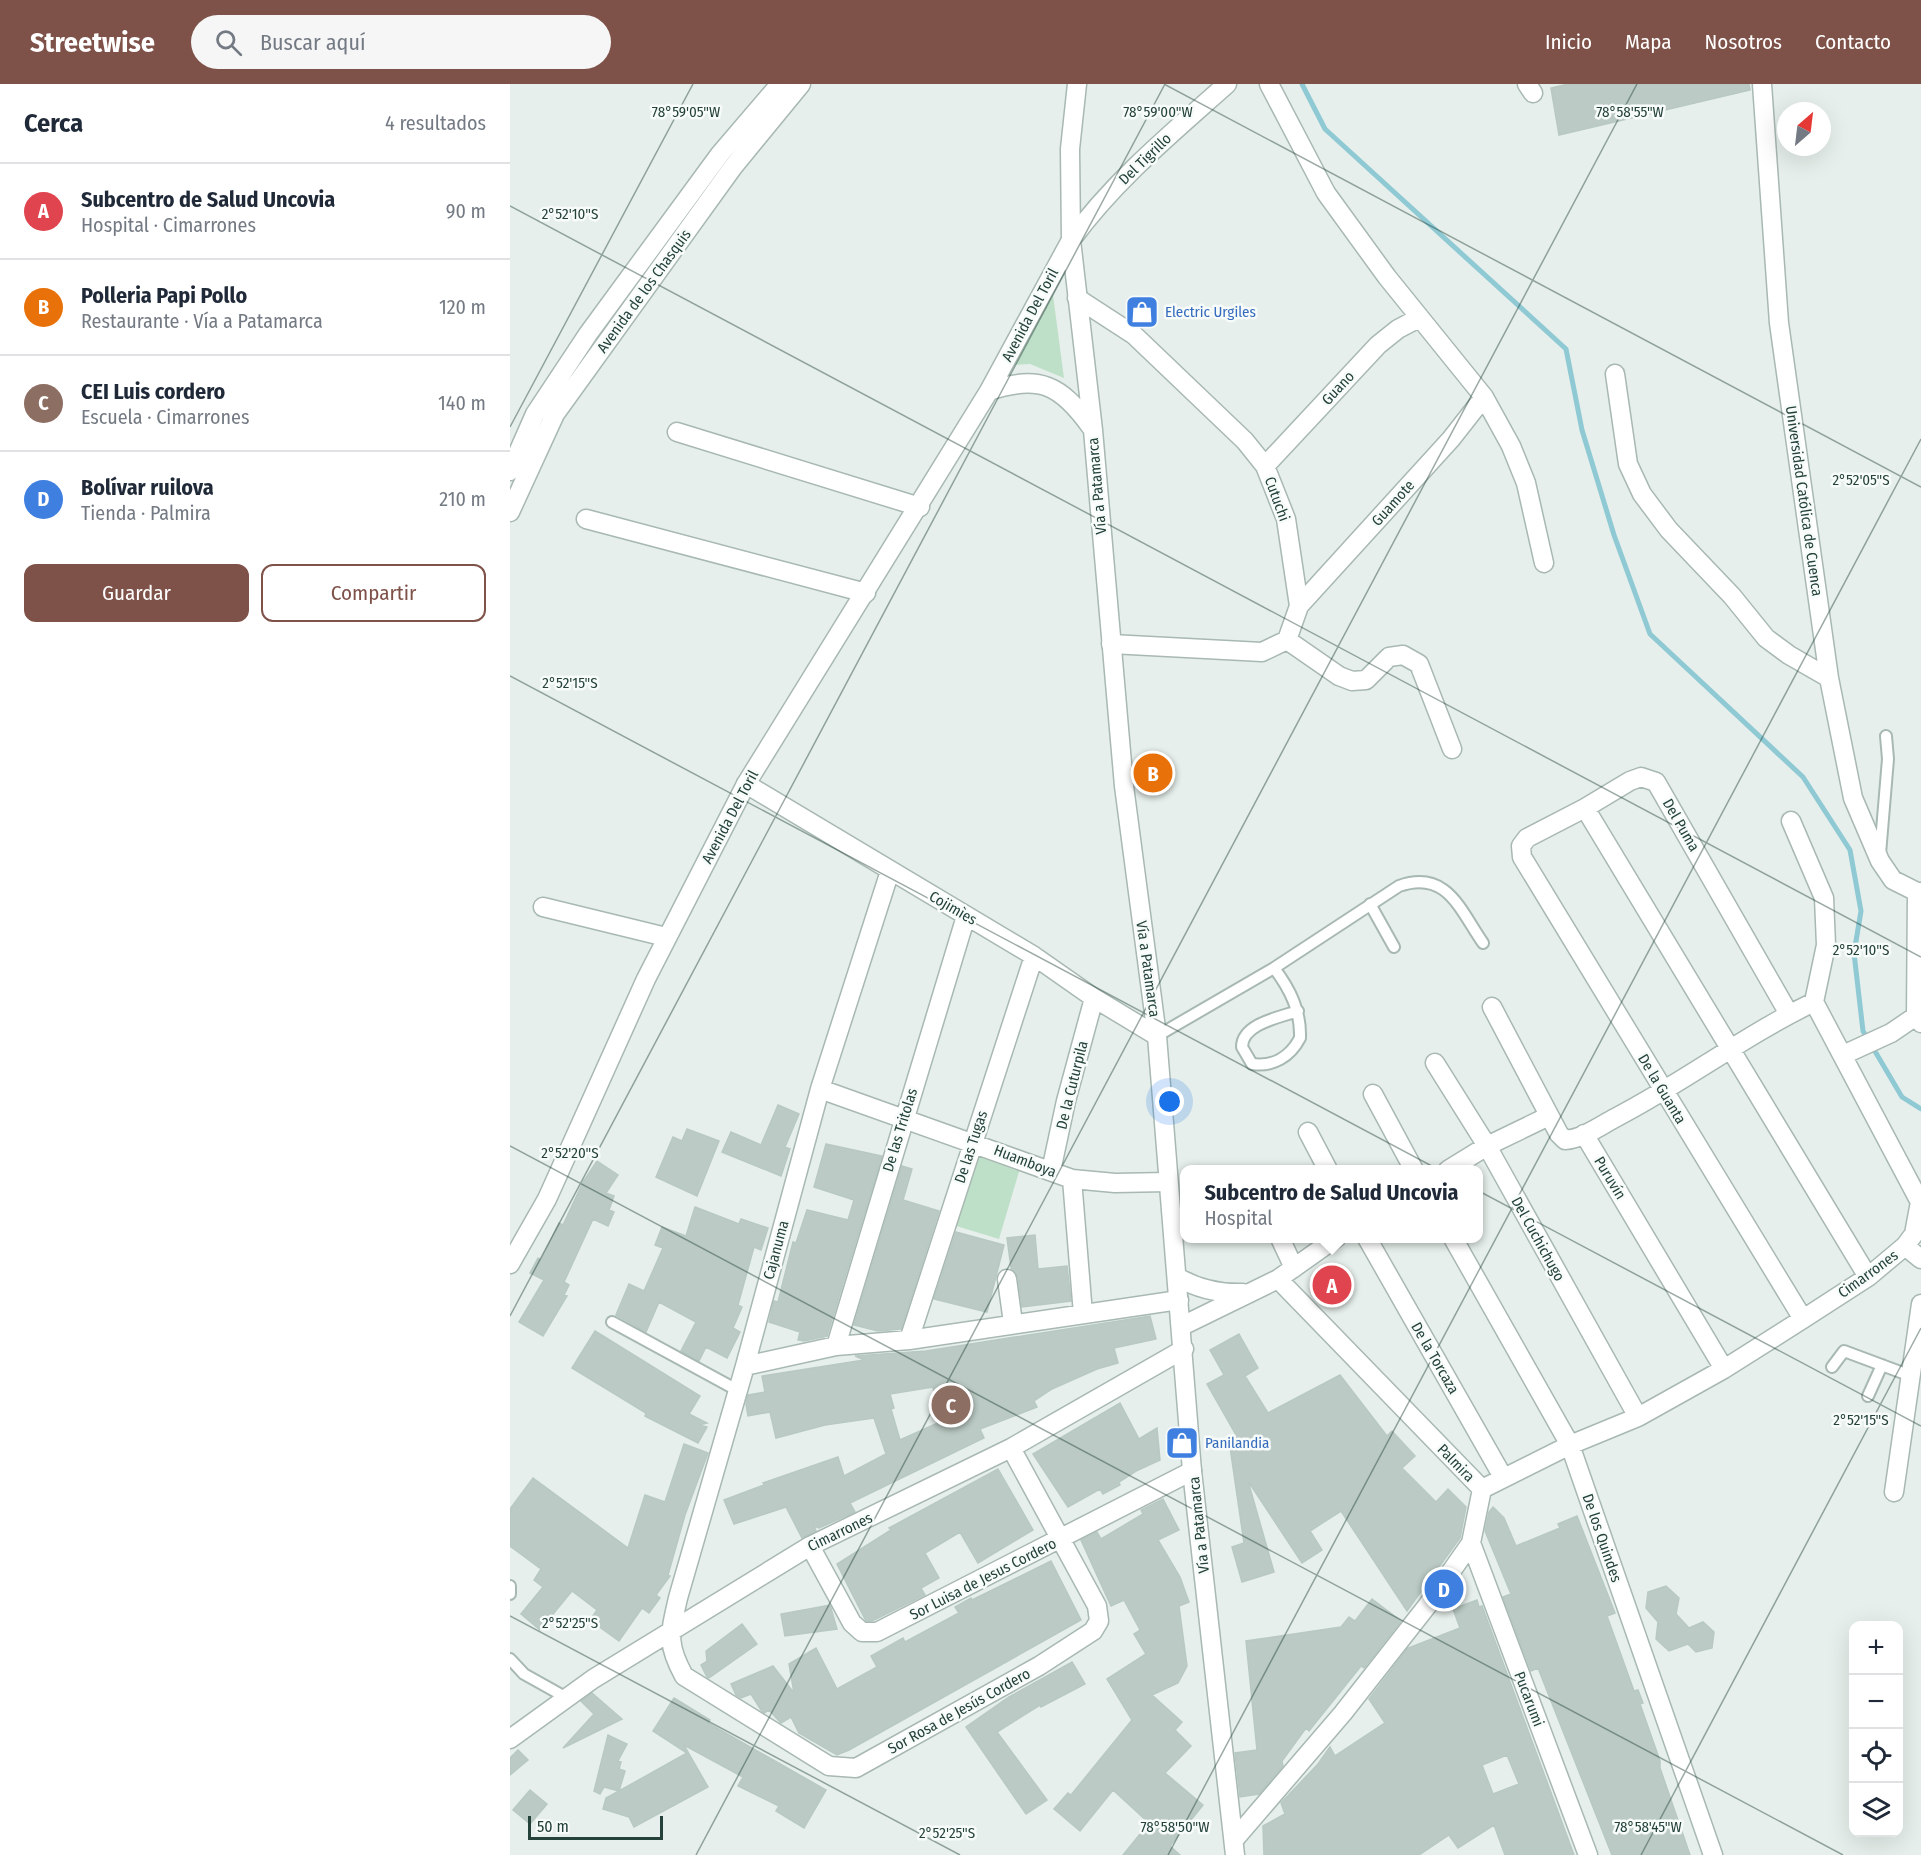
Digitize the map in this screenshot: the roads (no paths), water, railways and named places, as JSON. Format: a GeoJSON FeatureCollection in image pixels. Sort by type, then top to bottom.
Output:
{"type":"FeatureCollection","features":[{"type":"Feature","properties":{"kind":"street","name":"Avenida de los Chasquis"},"geometry":{"type":"LineString","coordinates":[[510,471],[535,414],[588,334],[720,154],[780,84]]}},
{"type":"Feature","properties":{"kind":"street","name":"Avenida de los Chasquis"},"geometry":{"type":"LineString","coordinates":[[510,512],[555,414],[733,167],[801,84]]}},
{"type":"Feature","properties":{"kind":"street","name":"Vía a Patamarca"},"geometry":{"type":"LineString","coordinates":[[1077,84],[1070,149],[1071,240],[1093,430],[1124,786],[1157,1036],[1184,1349],[1192,1471],[1234,1847]]}},
{"type":"Feature","properties":{"kind":"street","name":"Del Tigrillo"},"geometry":{"type":"LineString","coordinates":[[1071,240],[1092,212],[1151,152],[1227,84]]}},
{"type":"Feature","properties":{"kind":"street"},"geometry":{"type":"LineString","coordinates":[[1269,84],[1326,193],[1419,318],[1484,397],[1511,446],[1526,483],[1544,563]]}},
{"type":"Feature","properties":{"kind":"street","name":"Universidad Católica de Cuenca"},"geometry":{"type":"LineString","coordinates":[[1762,84],[1779,323],[1829,678],[1853,798],[1880,861],[1893,880],[1919,892]]}},
{"type":"Feature","properties":{"kind":"street","name":"Avenida Del Toril"},"geometry":{"type":"LineString","coordinates":[[513,1252],[547,1199],[666,937],[746,784],[920,507],[989,391],[1071,240]]}},
{"type":"Feature","properties":{"kind":"street","name":"Cutuchi"},"geometry":{"type":"LineString","coordinates":[[1077,298],[1134,335],[1245,441],[1265,466],[1286,519],[1299,606],[1287,640]]}},
{"type":"Feature","properties":{"kind":"street","name":"Guano"},"geometry":{"type":"LineString","coordinates":[[1265,466],[1378,345],[1398,329],[1419,318]]}},
{"type":"Feature","properties":{"kind":"street"},"geometry":{"type":"LineString","coordinates":[[1615,374],[1628,464],[1642,494],[1669,530],[1732,596],[1766,638],[1789,655],[1829,678]]}},
{"type":"Feature","properties":{"kind":"street","name":"Avenida Del Toril"},"geometry":{"type":"LineString","coordinates":[[989,391],[1022,382],[1034,382],[1050,387],[1074,403],[1093,430]]}},
{"type":"Feature","properties":{"kind":"street","name":"Guamote"},"geometry":{"type":"LineString","coordinates":[[1299,606],[1451,439],[1484,397]]}},
{"type":"Feature","properties":{"kind":"street"},"geometry":{"type":"LineString","coordinates":[[677,432],[920,507]]}},
{"type":"Feature","properties":{"kind":"street"},"geometry":{"type":"LineString","coordinates":[[586,519],[866,592]]}},
{"type":"Feature","properties":{"kind":"street"},"geometry":{"type":"LineString","coordinates":[[1111,644],[1262,652],[1287,640],[1339,676],[1352,681],[1366,680],[1389,657],[1403,654],[1419,664],[1452,749]]}},
{"type":"Feature","properties":{"kind":"street","name":"Del Puma"},"geometry":{"type":"LineString","coordinates":[[1522,858],[1521,846],[1527,838],[1641,777],[1656,782],[1789,1014]]}},
{"type":"Feature","properties":{"kind":"street","name":"Cojimìes"},"geometry":{"type":"LineString","coordinates":[[746,784],[1034,956],[1094,998],[1157,1036]]}},
{"type":"Feature","properties":{"kind":"street"},"geometry":{"type":"LineString","coordinates":[[1585,808],[1868,1277]]}},
{"type":"Feature","properties":{"kind":"street"},"geometry":{"type":"LineString","coordinates":[[1492,1007],[1549,1116],[1565,1140],[1584,1134],[1664,1092],[1789,1014],[1814,1002],[1826,945],[1824,898],[1791,821]]}},
{"type":"Feature","properties":{"kind":"street","name":"De la Guanta"},"geometry":{"type":"LineString","coordinates":[[1522,858],[1803,1319]]}},
{"type":"Feature","properties":{"kind":"street","name":"Cajanuma"},"geometry":{"type":"LineString","coordinates":[[671,1631],[737,1390],[746,1366],[820,1089],[890,872]]}},
{"type":"Feature","properties":{"kind":"street"},"geometry":{"type":"LineString","coordinates":[[1844,1055],[1918,1020],[1919,892]]}},
{"type":"Feature","properties":{"kind":"street"},"geometry":{"type":"LineString","coordinates":[[543,907],[666,937]]}},
{"type":"Feature","properties":{"kind":"street","name":"De las Tritolas"},"geometry":{"type":"LineString","coordinates":[[836,1346],[966,916]]}},
{"type":"Feature","properties":{"kind":"street","name":"De las Tugas"},"geometry":{"type":"LineString","coordinates":[[909,1340],[1034,956]]}},
{"type":"Feature","properties":{"kind":"street","name":"De la Cuturpila"},"geometry":{"type":"LineString","coordinates":[[1051,1171],[1066,1101],[1094,998]]}},
{"type":"Feature","properties":{"kind":"street","name":"Cimarrones"},"geometry":{"type":"LineString","coordinates":[[1482,1489],[1569,1445],[1638,1417],[1724,1368],[1868,1277],[1905,1246],[1914,1234],[1920,1202],[1814,1002]]}},
{"type":"Feature","properties":{"kind":"street","name":"Del Cuchichugo"},"geometry":{"type":"LineString","coordinates":[[1435,1063],[1487,1146],[1638,1417]]}},
{"type":"Feature","properties":{"kind":"street","name":"Huamboya"},"geometry":{"type":"LineString","coordinates":[[820,1089],[972,1141],[1072,1179],[1115,1183],[1168,1182]]}},
{"type":"Feature","properties":{"kind":"street"},"geometry":{"type":"LineString","coordinates":[[1373,1095],[1411,1165]]}},
{"type":"Feature","properties":{"kind":"street"},"geometry":{"type":"LineString","coordinates":[[1456,1165],[1487,1146],[1549,1116]]}},
{"type":"Feature","properties":{"kind":"street"},"geometry":{"type":"LineString","coordinates":[[1308,1132],[1325,1165]]}},
{"type":"Feature","properties":{"kind":"street","name":"Puruvín"},"geometry":{"type":"LineString","coordinates":[[1584,1134],[1724,1368]]}},
{"type":"Feature","properties":{"kind":"street"},"geometry":{"type":"LineString","coordinates":[[1072,1179],[1083,1314]]}},
{"type":"Feature","properties":{"kind":"street"},"geometry":{"type":"LineString","coordinates":[[1282,1243],[1294,1268]]}},
{"type":"Feature","properties":{"kind":"street"},"geometry":{"type":"LineString","coordinates":[[1182,1326],[1278,1279],[1330,1243]]}},
{"type":"Feature","properties":{"kind":"street","name":"De la Torcaza"},"geometry":{"type":"LineString","coordinates":[[1369,1243],[1503,1477]]}},
{"type":"Feature","properties":{"kind":"street","name":"De los Quindes"},"geometry":{"type":"LineString","coordinates":[[1455,1243],[1569,1445],[1713,1855]]}},
{"type":"Feature","properties":{"kind":"street"},"geometry":{"type":"LineString","coordinates":[[1905,1246],[1921,1259]]}},
{"type":"Feature","properties":{"kind":"street"},"geometry":{"type":"LineString","coordinates":[[1177,1277],[1192,1286],[1225,1294],[1248,1293]]}},
{"type":"Feature","properties":{"kind":"street"},"geometry":{"type":"LineString","coordinates":[[1007,1279],[1012,1323]]}},
{"type":"Feature","properties":{"kind":"street","name":"Palmira"},"geometry":{"type":"LineString","coordinates":[[1234,1847],[1427,1606],[1470,1543],[1482,1489],[1278,1279]]}},
{"type":"Feature","properties":{"kind":"street"},"geometry":{"type":"LineString","coordinates":[[746,1366],[836,1346],[909,1340],[1179,1300]]}},
{"type":"Feature","properties":{"kind":"street"},"geometry":{"type":"LineString","coordinates":[[1894,1492],[1921,1304]]}},
{"type":"Feature","properties":{"kind":"street","name":"Cimarrones"},"geometry":{"type":"LineString","coordinates":[[510,1739],[567,1698],[671,1631],[810,1546],[1011,1448],[1184,1349]]}},
{"type":"Feature","properties":{"kind":"street","name":"Sor Rosa de Jesús Cordero"},"geometry":{"type":"LineString","coordinates":[[671,1631],[672,1654],[684,1676],[829,1766],[856,1768],[1039,1666],[1093,1631],[1099,1621],[1096,1606],[1011,1448]]}},
{"type":"Feature","properties":{"kind":"street","name":"Sor Luisa de Jesus Cordero"},"geometry":{"type":"LineString","coordinates":[[810,1546],[852,1623],[862,1632],[877,1632],[1192,1471]]}},
{"type":"Feature","properties":{"kind":"street","name":"Pucarumi"},"geometry":{"type":"LineString","coordinates":[[1470,1543],[1588,1855]]}},
{"type":"Feature","properties":{"kind":"lane"},"geometry":{"type":"LineString","coordinates":[[1880,861],[1888,759],[1886,736]]}},
{"type":"Feature","properties":{"kind":"lane"},"geometry":{"type":"LineString","coordinates":[[1157,1036],[1274,968],[1399,886],[1427,881],[1448,891],[1483,943]]}},
{"type":"Feature","properties":{"kind":"lane"},"geometry":{"type":"LineString","coordinates":[[1370,904],[1394,947]]}},
{"type":"Feature","properties":{"kind":"lane"},"geometry":{"type":"LineString","coordinates":[[1274,968],[1286,984],[1298,1011],[1300,1038],[1283,1059],[1264,1066],[1252,1064],[1242,1047],[1246,1035],[1269,1020],[1298,1011]]}},
{"type":"Feature","properties":{"kind":"lane"},"geometry":{"type":"LineString","coordinates":[[612,1322],[737,1390]]}},
{"type":"Feature","properties":{"kind":"lane"},"geometry":{"type":"LineString","coordinates":[[1832,1367],[1839,1354],[1845,1351],[1911,1376]]}},
{"type":"Feature","properties":{"kind":"lane"},"geometry":{"type":"LineString","coordinates":[[1868,1396],[1882,1365]]}},
{"type":"Feature","properties":{"kind":"lane"},"geometry":{"type":"LineString","coordinates":[[510,1586],[510,1594]]}},
{"type":"Feature","properties":{"kind":"lane"},"geometry":{"type":"LineString","coordinates":[[510,1659],[525,1674],[567,1698]]}},
{"type":"Feature","properties":{"kind":"waterway"},"geometry":{"type":"LineString","coordinates":[[1302,84],[1325,129],[1566,349],[1582,430],[1614,535],[1650,634],[1803,777],[1850,850],[1861,911],[1854,953],[1863,1031],[1902,1097],[1921,1109]]}},
{"type":"Feature","properties":{"kind":"place","name":"Electric Urgiles"},"geometry":{"type":"Point","coordinates":[1142,312]}},
{"type":"Feature","properties":{"kind":"place","name":"Polleria Papi Pollo"},"geometry":{"type":"Point","coordinates":[1153,773]}},
{"type":"Feature","properties":{"kind":"place","name":"Subcentro de Salud Uncovia"},"geometry":{"type":"Point","coordinates":[1332,1285]}},
{"type":"Feature","properties":{"kind":"place","name":"CEI Luis cordero"},"geometry":{"type":"Point","coordinates":[951,1405]}},
{"type":"Feature","properties":{"kind":"place","name":"Panilandia"},"geometry":{"type":"Point","coordinates":[1182,1443]}},
{"type":"Feature","properties":{"kind":"place","name":"Bolívar ruilova"},"geometry":{"type":"Point","coordinates":[1444,1589]}}]}
